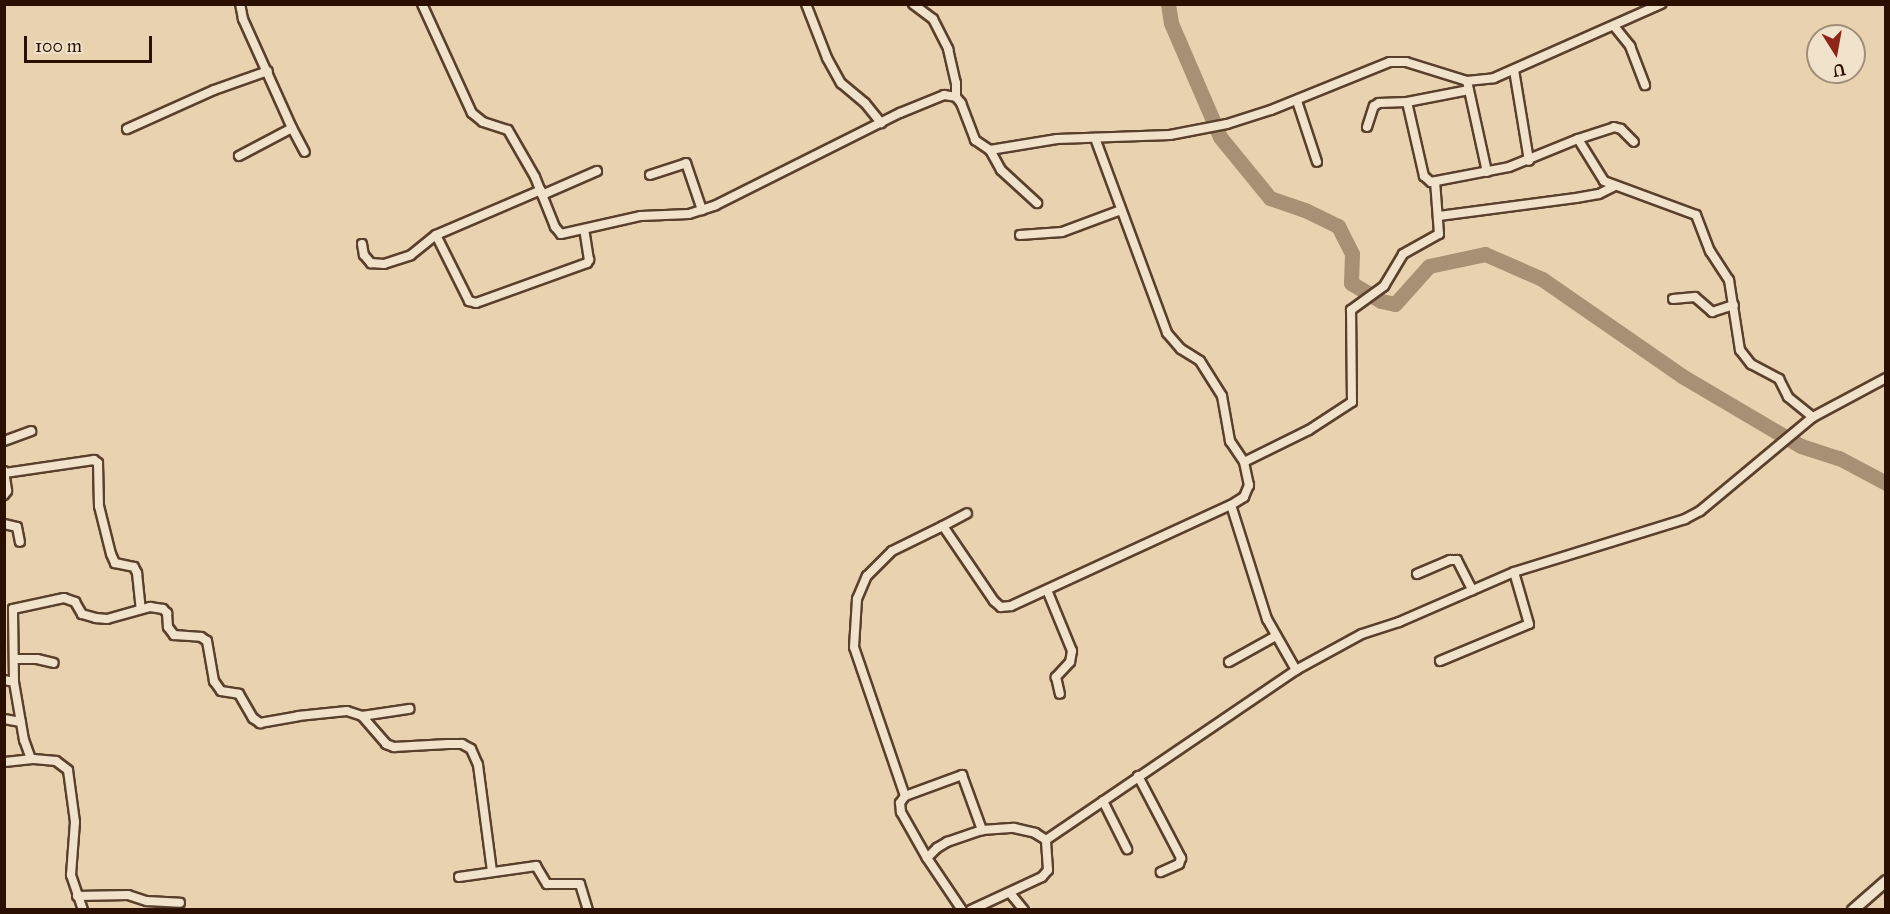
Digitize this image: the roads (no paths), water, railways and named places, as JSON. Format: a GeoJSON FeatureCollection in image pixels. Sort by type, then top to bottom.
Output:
{"type":"FeatureCollection","features":[{"type":"Feature","properties":{"kind":"street"},"geometry":{"type":"LineString","coordinates":[[240,4],[243,19],[305,152]]}},
{"type":"Feature","properties":{"kind":"street"},"geometry":{"type":"LineString","coordinates":[[422,4],[472,113],[483,122],[508,130],[542,192],[558,232],[561,234],[641,216],[689,214],[702,210],[937,97],[956,97]]}},
{"type":"Feature","properties":{"kind":"street"},"geometry":{"type":"LineString","coordinates":[[806,4],[827,58],[841,83],[865,103],[881,123]]}},
{"type":"Feature","properties":{"kind":"street"},"geometry":{"type":"LineString","coordinates":[[913,4],[933,19],[948,49],[955,76],[956,97],[975,140],[990,150],[1001,170],[1037,203]]}},
{"type":"Feature","properties":{"kind":"street"},"geometry":{"type":"LineString","coordinates":[[1367,127],[1374,106],[1379,103],[1407,102],[1494,78],[1661,4]]}},
{"type":"Feature","properties":{"kind":"street"},"geometry":{"type":"LineString","coordinates":[[1614,26],[1630,46],[1645,85]]}},
{"type":"Feature","properties":{"kind":"street"},"geometry":{"type":"LineString","coordinates":[[990,150],[1048,140],[1170,135],[1201,130],[1297,101],[1390,62],[1406,62],[1468,85]]}},
{"type":"Feature","properties":{"kind":"street"},"geometry":{"type":"LineString","coordinates":[[1514,70],[1529,161]]}},
{"type":"Feature","properties":{"kind":"street"},"geometry":{"type":"LineString","coordinates":[[127,129],[214,90],[268,71]]}},
{"type":"Feature","properties":{"kind":"street"},"geometry":{"type":"LineString","coordinates":[[1468,85],[1487,172]]}},
{"type":"Feature","properties":{"kind":"street"},"geometry":{"type":"LineString","coordinates":[[1297,101],[1317,162]]}},
{"type":"Feature","properties":{"kind":"street"},"geometry":{"type":"LineString","coordinates":[[1407,102],[1424,176],[1427,180],[1435,181],[1487,172],[1529,161],[1578,139],[1614,127],[1621,129],[1634,142]]}},
{"type":"Feature","properties":{"kind":"street"},"geometry":{"type":"LineString","coordinates":[[239,156],[292,128]]}},
{"type":"Feature","properties":{"kind":"street"},"geometry":{"type":"LineString","coordinates":[[944,526],[983,588],[1001,607],[1011,606],[1231,505],[1247,493],[1249,485],[1244,462],[1230,441],[1218,386],[1200,361],[1181,349],[1167,333],[1095,138]]}},
{"type":"Feature","properties":{"kind":"street"},"geometry":{"type":"LineString","coordinates":[[1578,139],[1599,178],[1696,216],[1712,256],[1727,274],[1734,305],[1737,342],[1743,356],[1751,364],[1779,379],[1788,397],[1813,417]]}},
{"type":"Feature","properties":{"kind":"street"},"geometry":{"type":"LineString","coordinates":[[650,174],[686,163],[702,210]]}},
{"type":"Feature","properties":{"kind":"street"},"geometry":{"type":"LineString","coordinates":[[362,244],[367,260],[378,264],[411,255],[436,235],[597,171]]}},
{"type":"Feature","properties":{"kind":"street"},"geometry":{"type":"LineString","coordinates":[[1244,462],[1309,430],[1352,402],[1354,385],[1351,310],[1377,292],[1392,274],[1403,254],[1439,234],[1435,181]]}},
{"type":"Feature","properties":{"kind":"street"},"geometry":{"type":"LineString","coordinates":[[1439,216],[1585,196],[1615,186]]}},
{"type":"Feature","properties":{"kind":"street"},"geometry":{"type":"LineString","coordinates":[[1020,235],[1062,232],[1121,210]]}},
{"type":"Feature","properties":{"kind":"street"},"geometry":{"type":"LineString","coordinates":[[436,235],[469,301],[476,303],[587,263],[589,260],[584,230]]}},
{"type":"Feature","properties":{"kind":"street"},"geometry":{"type":"LineString","coordinates":[[1673,299],[1695,297],[1712,312],[1734,305]]}},
{"type":"Feature","properties":{"kind":"street"},"geometry":{"type":"LineString","coordinates":[[1046,840],[1296,670],[1362,634],[1514,572],[1685,519],[1700,511],[1813,417],[1886,378]]}},
{"type":"Feature","properties":{"kind":"street"},"geometry":{"type":"LineString","coordinates":[[4,441],[31,431]]}},
{"type":"Feature","properties":{"kind":"street"},"geometry":{"type":"LineString","coordinates":[[4,495],[8,491],[5,472],[93,460],[98,463],[99,506],[111,554],[115,563],[134,567],[137,573],[141,609]]}},
{"type":"Feature","properties":{"kind":"street"},"geometry":{"type":"LineString","coordinates":[[1231,505],[1256,591],[1276,636],[1296,670]]}},
{"type":"Feature","properties":{"kind":"street"},"geometry":{"type":"LineString","coordinates":[[904,796],[855,656],[857,599],[867,576],[892,552],[967,513]]}},
{"type":"Feature","properties":{"kind":"street"},"geometry":{"type":"LineString","coordinates":[[4,524],[16,527],[20,542]]}},
{"type":"Feature","properties":{"kind":"street"},"geometry":{"type":"LineString","coordinates":[[1417,574],[1450,560],[1457,560],[1472,590]]}},
{"type":"Feature","properties":{"kind":"street"},"geometry":{"type":"LineString","coordinates":[[1440,661],[1529,624],[1514,572]]}},
{"type":"Feature","properties":{"kind":"street"},"geometry":{"type":"LineString","coordinates":[[1047,590],[1072,651],[1070,662],[1056,677],[1060,694]]}},
{"type":"Feature","properties":{"kind":"street"},"geometry":{"type":"LineString","coordinates":[[31,759],[14,682],[15,659],[9,610],[64,598],[75,602],[82,614],[96,618],[107,619],[141,609],[163,609],[167,613],[168,627],[174,635],[201,637],[207,641],[214,681],[221,691],[239,694],[253,718],[260,723],[347,711],[363,716],[409,709]]}},
{"type":"Feature","properties":{"kind":"street"},"geometry":{"type":"LineString","coordinates":[[1229,662],[1276,636]]}},
{"type":"Feature","properties":{"kind":"street"},"geometry":{"type":"LineString","coordinates":[[15,659],[37,659],[54,663]]}},
{"type":"Feature","properties":{"kind":"street"},"geometry":{"type":"LineString","coordinates":[[4,680],[14,682]]}},
{"type":"Feature","properties":{"kind":"street"},"geometry":{"type":"LineString","coordinates":[[363,716],[386,744],[394,747],[462,744],[471,749],[478,765],[492,871]]}},
{"type":"Feature","properties":{"kind":"street"},"geometry":{"type":"LineString","coordinates":[[4,719],[21,722]]}},
{"type":"Feature","properties":{"kind":"street"},"geometry":{"type":"LineString","coordinates":[[4,762],[31,759],[56,761],[68,770],[75,814],[71,875],[82,909]]}},
{"type":"Feature","properties":{"kind":"street"},"geometry":{"type":"LineString","coordinates":[[963,909],[927,858],[901,812],[900,803],[904,796],[962,775],[982,830]]}},
{"type":"Feature","properties":{"kind":"street"},"geometry":{"type":"LineString","coordinates":[[1138,776],[1181,858],[1179,864],[1161,872]]}},
{"type":"Feature","properties":{"kind":"street"},"geometry":{"type":"LineString","coordinates":[[1103,801],[1127,849]]}},
{"type":"Feature","properties":{"kind":"street"},"geometry":{"type":"LineString","coordinates":[[927,858],[947,842],[982,830],[1014,828],[1035,833],[1046,840]]}},
{"type":"Feature","properties":{"kind":"street"},"geometry":{"type":"LineString","coordinates":[[971,909],[1010,893],[1046,874],[1046,840]]}},
{"type":"Feature","properties":{"kind":"street"},"geometry":{"type":"LineString","coordinates":[[459,877],[532,866],[539,869],[547,884],[577,882],[583,887],[588,909]]}},
{"type":"Feature","properties":{"kind":"street"},"geometry":{"type":"LineString","coordinates":[[1853,909],[1886,881]]}},
{"type":"Feature","properties":{"kind":"street"},"geometry":{"type":"LineString","coordinates":[[1010,893],[1024,909]]}},
{"type":"Feature","properties":{"kind":"street"},"geometry":{"type":"LineString","coordinates":[[77,896],[128,895],[147,901],[180,903]]}},
{"type":"Feature","properties":{"kind":"waterway"},"geometry":{"type":"LineString","coordinates":[[1168,4],[1171,23],[1220,137],[1270,198],[1305,210],[1338,226],[1352,254],[1351,283],[1381,301],[1395,304],[1429,266],[1485,254],[1542,279],[1682,376],[1801,446],[1839,458],[1886,483]]}}]}
